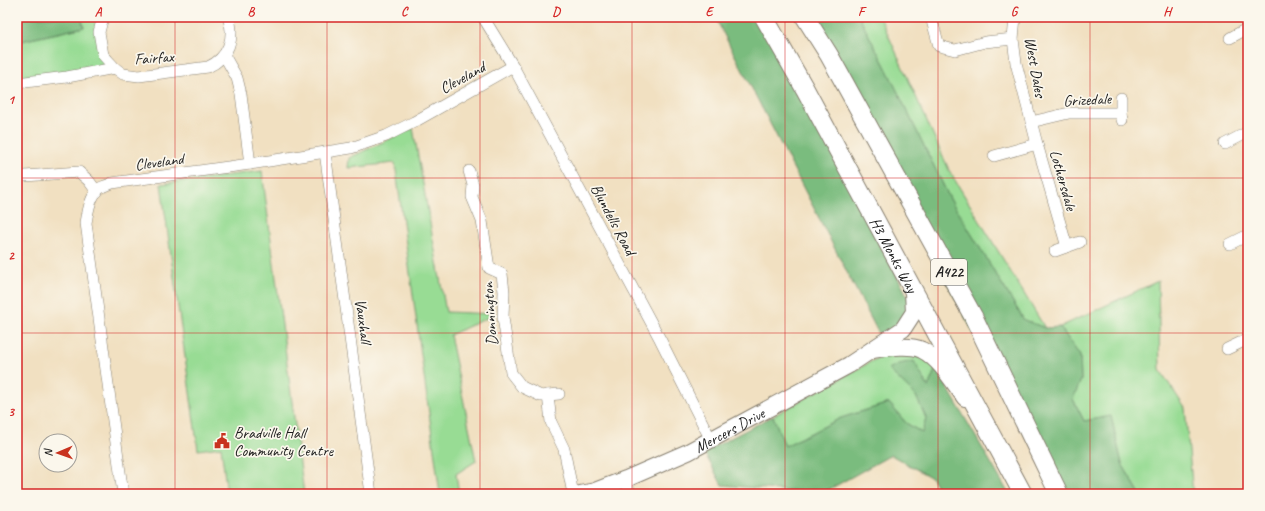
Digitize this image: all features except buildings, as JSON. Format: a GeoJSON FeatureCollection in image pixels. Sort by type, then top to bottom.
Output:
{"type":"FeatureCollection","features":[{"type":"Feature","properties":{"kind":"main road","name":"H3 Monks Way"},"geometry":{"type":"LineString","coordinates":[[764,17],[805,89],[1023,494]]}},
{"type":"Feature","properties":{"kind":"main road","name":"A422"},"geometry":{"type":"LineString","coordinates":[[806,17],[829,55],[973,316],[1059,494]]}},
{"type":"Feature","properties":{"kind":"street","name":"Fairfax"},"geometry":{"type":"LineString","coordinates":[[103,17],[99,32],[104,55],[115,68],[123,74],[139,76],[208,67],[218,63],[224,55]]}},
{"type":"Feature","properties":{"kind":"street"},"geometry":{"type":"LineString","coordinates":[[228,17],[231,34],[228,48],[224,55],[237,78],[241,94],[250,164]]}},
{"type":"Feature","properties":{"kind":"street","name":"Blundells Road"},"geometry":{"type":"LineString","coordinates":[[483,17],[513,66],[660,339],[711,440]]}},
{"type":"Feature","properties":{"kind":"street"},"geometry":{"type":"LineString","coordinates":[[931,17],[939,46],[955,50],[985,42],[1013,39]]}},
{"type":"Feature","properties":{"kind":"street","name":"West Dales"},"geometry":{"type":"LineString","coordinates":[[1015,17],[1013,39],[1016,63],[1031,122]]}},
{"type":"Feature","properties":{"kind":"street"},"geometry":{"type":"LineString","coordinates":[[1230,38],[1248,28]]}},
{"type":"Feature","properties":{"kind":"street","name":"Cleveland"},"geometry":{"type":"LineString","coordinates":[[97,192],[101,188],[112,183],[351,148],[386,136],[414,122],[513,66]]}},
{"type":"Feature","properties":{"kind":"street"},"geometry":{"type":"LineString","coordinates":[[17,83],[80,75],[115,68]]}},
{"type":"Feature","properties":{"kind":"street","name":"Grizedale"},"geometry":{"type":"LineString","coordinates":[[1031,122],[1069,113],[1121,116],[1121,98]]}},
{"type":"Feature","properties":{"kind":"street","name":"Lothersdale"},"geometry":{"type":"LineString","coordinates":[[1031,122],[1067,247]]}},
{"type":"Feature","properties":{"kind":"street"},"geometry":{"type":"LineString","coordinates":[[1226,144],[1248,132]]}},
{"type":"Feature","properties":{"kind":"street"},"geometry":{"type":"LineString","coordinates":[[994,156],[1037,144]]}},
{"type":"Feature","properties":{"kind":"street","name":"Vauxhall"},"geometry":{"type":"LineString","coordinates":[[325,152],[371,494]]}},
{"type":"Feature","properties":{"kind":"street","name":"Donnington"},"geometry":{"type":"LineString","coordinates":[[469,171],[473,186],[472,197],[482,221],[489,268],[502,274],[504,292],[503,317],[511,373],[522,387],[541,396],[554,395],[551,422],[564,449],[573,494]]}},
{"type":"Feature","properties":{"kind":"street"},"geometry":{"type":"LineString","coordinates":[[25,176],[79,172],[89,180],[97,192],[88,208],[86,223],[123,494]]}},
{"type":"Feature","properties":{"kind":"street"},"geometry":{"type":"LineString","coordinates":[[1230,244],[1248,235]]}},
{"type":"Feature","properties":{"kind":"street"},"geometry":{"type":"LineString","coordinates":[[1055,251],[1080,242]]}},
{"type":"Feature","properties":{"kind":"street","name":"Mercers Drive"},"geometry":{"type":"LineString","coordinates":[[580,494],[628,487],[688,452],[849,366],[903,328],[914,312],[914,292]]}},
{"type":"Feature","properties":{"kind":"street"},"geometry":{"type":"LineString","coordinates":[[1227,349],[1248,339]]}},
{"type":"Feature","properties":{"kind":"street"},"geometry":{"type":"LineString","coordinates":[[872,350],[904,347],[921,350],[936,361],[986,425]]}},
{"type":"Feature","properties":{"kind":"green space"},"geometry":{"type":"Polygon","coordinates":[[[17,17],[81,17],[84,27],[17,42],[17,17]]]}},
{"type":"Feature","properties":{"kind":"green space"},"geometry":{"type":"Polygon","coordinates":[[[81,17],[103,17],[101,45],[115,68],[17,83],[17,42],[84,27],[81,17]]]}},
{"type":"Feature","properties":{"kind":"green space"},"geometry":{"type":"Polygon","coordinates":[[[715,17],[762,17],[910,301],[904,323],[881,338],[715,17]]]}},
{"type":"Feature","properties":{"kind":"green space"},"geometry":{"type":"Polygon","coordinates":[[[806,17],[859,17],[885,66],[950,199],[1024,320],[1045,328],[1060,327],[1080,356],[1081,380],[1073,399],[1084,421],[1111,416],[1122,464],[1140,494],[1059,494],[806,17]]]}},
{"type":"Feature","properties":{"kind":"green space"},"geometry":{"type":"Polygon","coordinates":[[[859,17],[879,17],[881,19],[950,172],[1045,328],[1024,320],[950,199],[885,66],[859,17]]]}},
{"type":"Feature","properties":{"kind":"green space"},"geometry":{"type":"Polygon","coordinates":[[[413,128],[446,312],[496,314],[450,335],[476,461],[456,474],[459,494],[440,494],[395,163],[348,168],[349,158],[413,128]]]}},
{"type":"Feature","properties":{"kind":"green space"},"geometry":{"type":"Polygon","coordinates":[[[262,171],[304,494],[227,494],[221,447],[198,450],[161,184],[262,171]]]}},
{"type":"Feature","properties":{"kind":"green space"},"geometry":{"type":"Polygon","coordinates":[[[1158,281],[1160,370],[1185,408],[1193,494],[1140,494],[1122,464],[1111,417],[1084,421],[1073,399],[1081,380],[1080,356],[1060,327],[1158,281]]]}},
{"type":"Feature","properties":{"kind":"green space"},"geometry":{"type":"Polygon","coordinates":[[[897,352],[926,359],[936,368],[928,387],[889,369],[916,396],[926,418],[922,433],[906,423],[889,403],[841,418],[785,446],[773,416],[883,355],[897,352]]]}},
{"type":"Feature","properties":{"kind":"green space"},"geometry":{"type":"Polygon","coordinates":[[[914,361],[928,387],[936,368],[1009,494],[941,494],[932,478],[891,455],[821,494],[722,485],[704,452],[773,416],[785,446],[841,418],[889,403],[906,423],[922,433],[926,418],[916,396],[888,369],[899,364],[914,361]]]}},
{"type":"Feature","properties":{"kind":"place","name":"Bradville Hall Community Centre"},"geometry":{"type":"Point","coordinates":[222,441]}}]}
